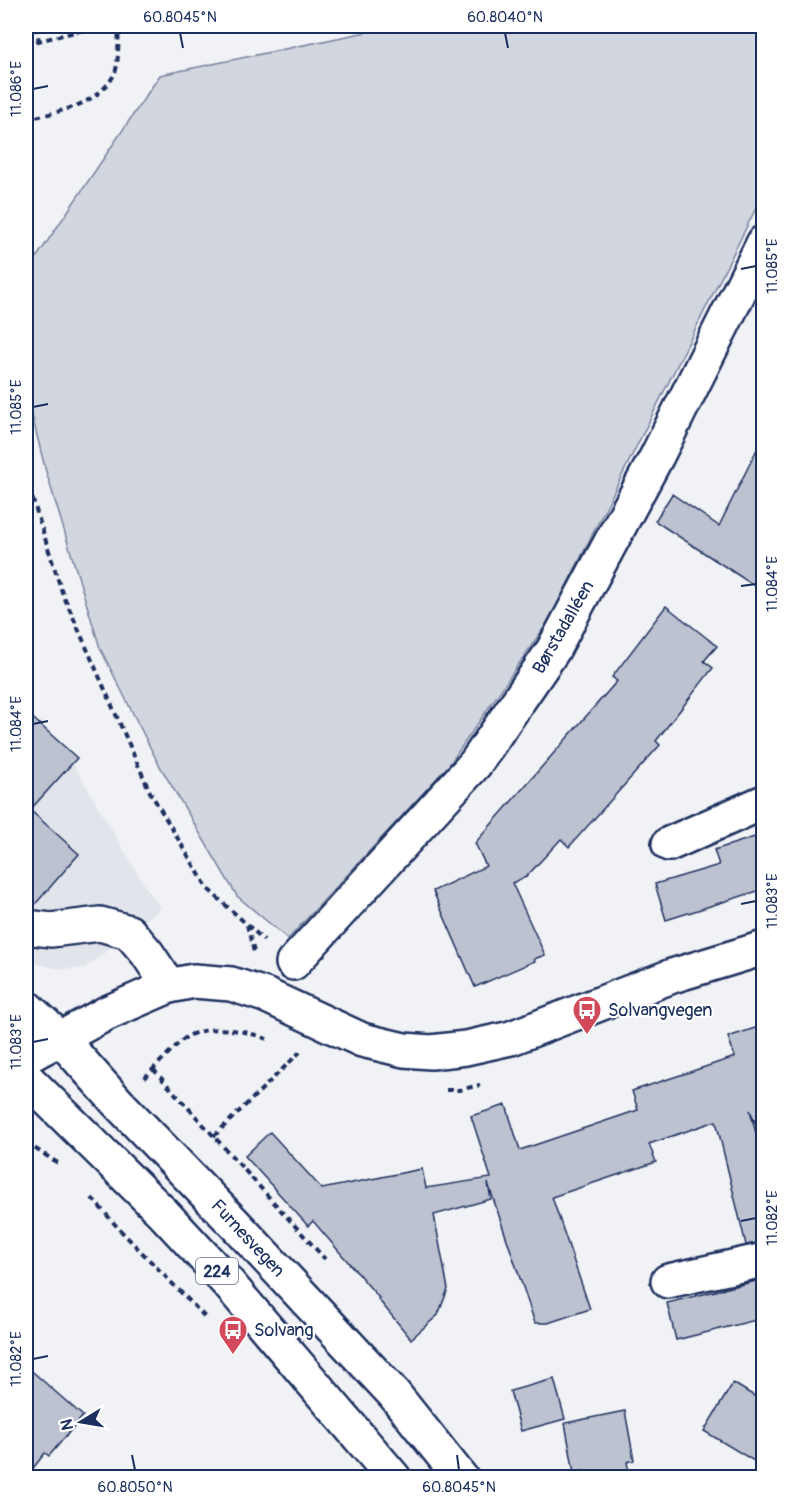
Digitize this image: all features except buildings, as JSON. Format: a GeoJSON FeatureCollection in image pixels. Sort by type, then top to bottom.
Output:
{"type":"FeatureCollection","features":[{"type":"Feature","properties":{"kind":"main road","name":"Børstadalléen"},"geometry":{"type":"LineString","coordinates":[[293,963],[475,764],[553,650],[657,456],[764,242]]}},
{"type":"Feature","properties":{"kind":"main road"},"geometry":{"type":"LineString","coordinates":[[669,844],[764,801]]}},
{"type":"Feature","properties":{"kind":"main road"},"geometry":{"type":"LineString","coordinates":[[26,927],[51,930],[100,924],[129,932],[147,953],[169,986]]}},
{"type":"Feature","properties":{"kind":"main road"},"geometry":{"type":"LineString","coordinates":[[26,1057],[107,1012],[169,986],[194,981],[231,984],[265,994],[362,1040],[405,1050],[431,1052],[466,1048],[511,1038],[672,976],[764,948]]}},
{"type":"Feature","properties":{"kind":"main road","name":"Furnesvegen"},"geometry":{"type":"LineString","coordinates":[[26,1007],[60,1038],[118,1103],[237,1225],[394,1394],[461,1478]]}},
{"type":"Feature","properties":{"kind":"main road","name":"224"},"geometry":{"type":"LineString","coordinates":[[26,1078],[164,1214],[228,1283],[394,1478]]}},
{"type":"Feature","properties":{"kind":"main road"},"geometry":{"type":"LineString","coordinates":[[668,1281],[764,1260]]}},
{"type":"Feature","properties":{"kind":"path"},"geometry":{"type":"LineString","coordinates":[[36,26],[39,40]]}},
{"type":"Feature","properties":{"kind":"path"},"geometry":{"type":"LineString","coordinates":[[26,44],[100,26]]}},
{"type":"Feature","properties":{"kind":"path"},"geometry":{"type":"LineString","coordinates":[[26,119],[70,109],[99,93],[116,71],[119,26]]}},
{"type":"Feature","properties":{"kind":"path"},"geometry":{"type":"LineString","coordinates":[[26,478],[62,592],[150,792],[208,889],[266,941]]}},
{"type":"Feature","properties":{"kind":"path"},"geometry":{"type":"LineString","coordinates":[[214,1136],[300,1052]]}},
{"type":"Feature","properties":{"kind":"path"},"geometry":{"type":"LineString","coordinates":[[153,1069],[325,1259]]}},
{"type":"Feature","properties":{"kind":"path"},"geometry":{"type":"LineString","coordinates":[[26,1143],[61,1166]]}},
{"type":"Feature","properties":{"kind":"shaded area"},"geometry":{"type":"Polygon","coordinates":[[[395,26],[763,26],[763,194],[550,619],[449,765],[288,939],[237,896],[158,763],[100,648],[45,468],[26,391],[26,273],[160,75],[395,26]]]}},
{"type":"Feature","properties":{"kind":"shaded area"},"geometry":{"type":"Polygon","coordinates":[[[26,719],[67,753],[143,883],[161,908],[85,968],[61,969],[26,960],[26,719]]]}},
{"type":"Feature","properties":{"kind":"place","name":"Solvangvegen"},"geometry":{"type":"Point","coordinates":[587,1036]}},
{"type":"Feature","properties":{"kind":"place","name":"Solvang"},"geometry":{"type":"Point","coordinates":[233,1356]}}]}
